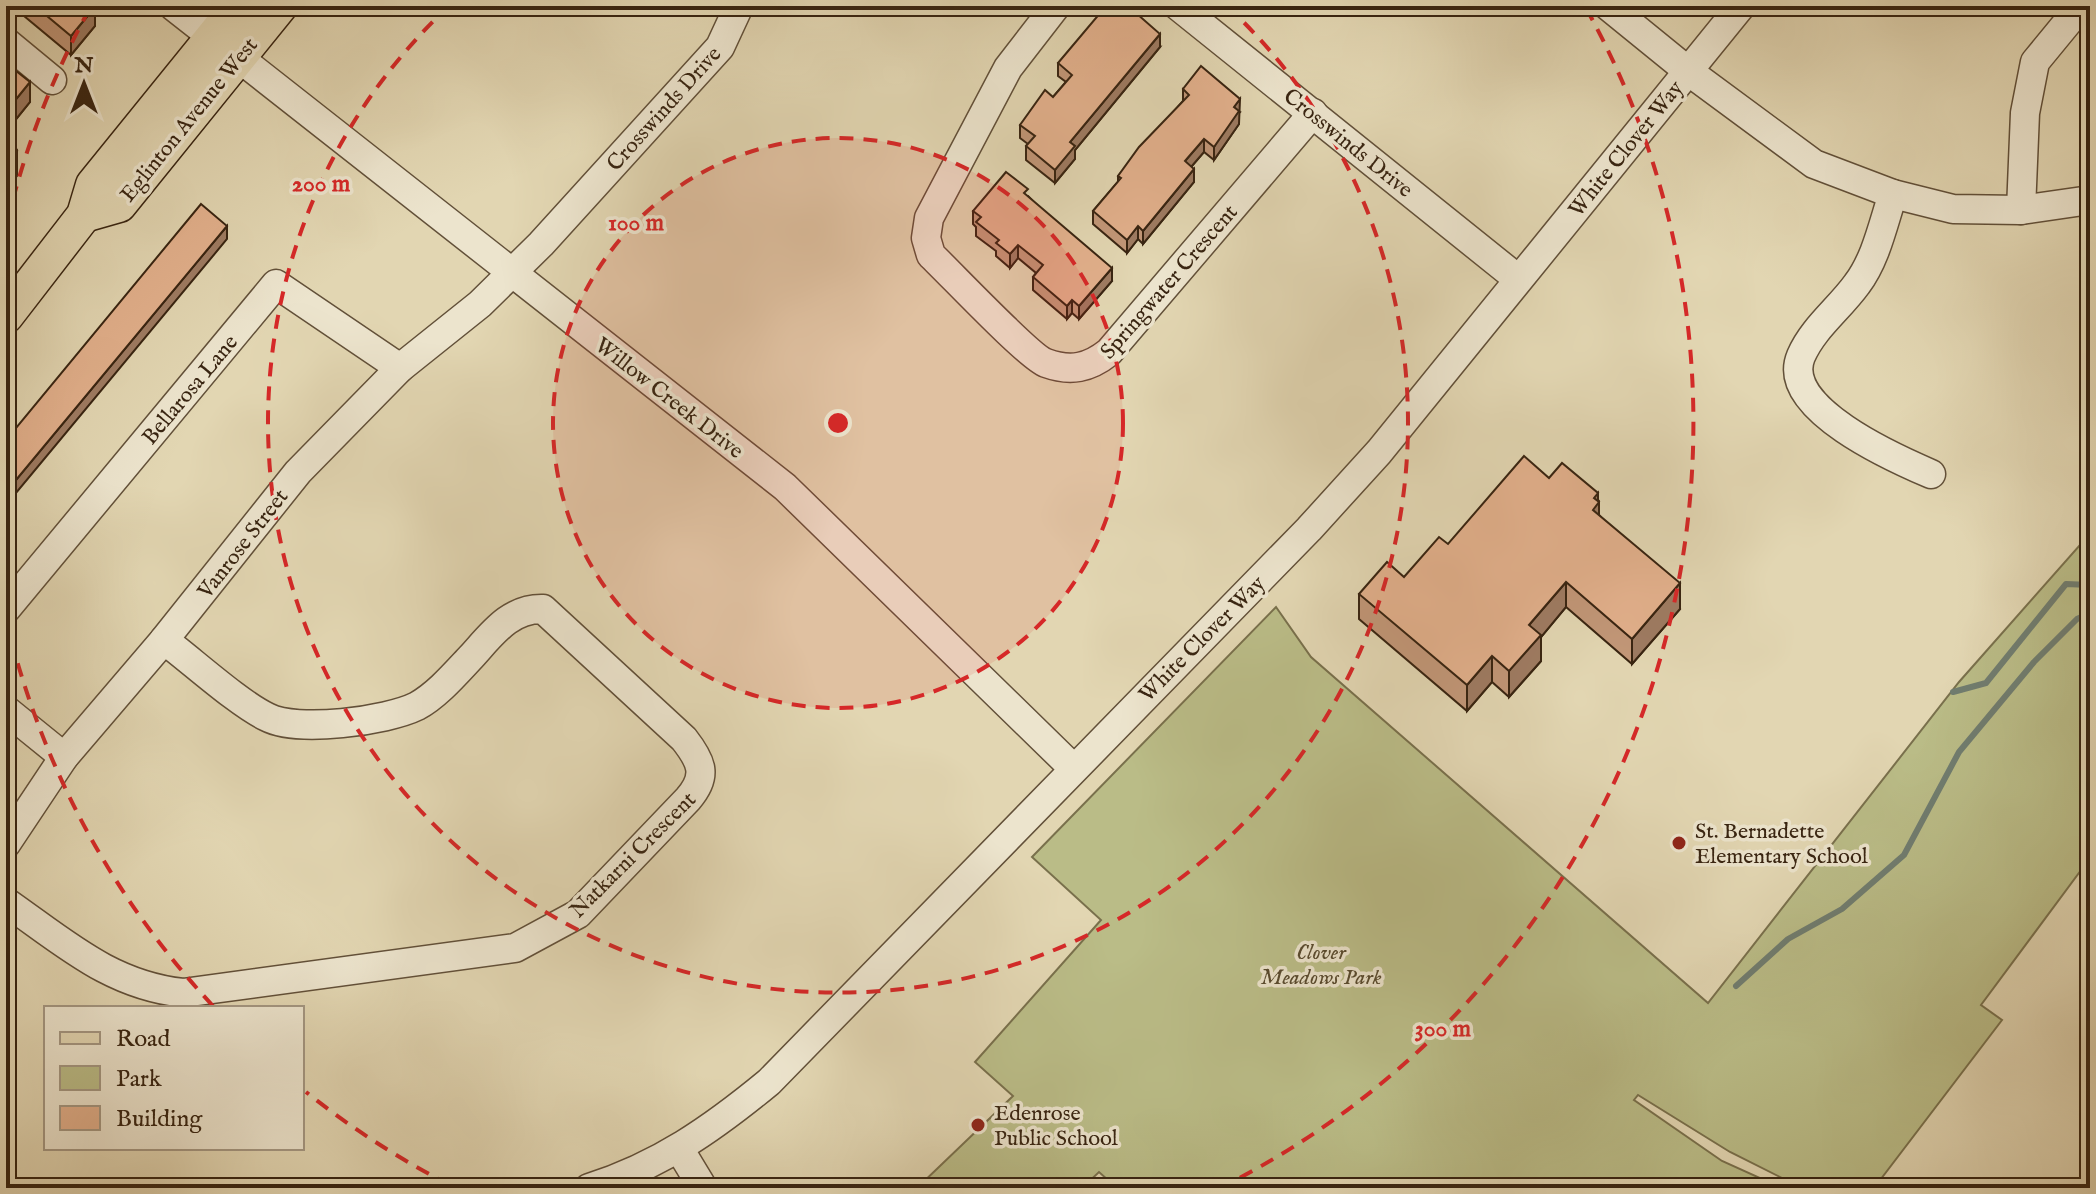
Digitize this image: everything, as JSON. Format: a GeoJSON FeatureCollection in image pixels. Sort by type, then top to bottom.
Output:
{"type":"FeatureCollection","features":[{"type":"Feature","properties":{"kind":"main road","name":"Eglinton Avenue West"},"geometry":{"type":"LineString","coordinates":[[6,316],[84,215],[119,205],[226,47],[238,6]]}},
{"type":"Feature","properties":{"kind":"main road","name":"Eglinton Avenue West"},"geometry":{"type":"LineString","coordinates":[[226,47],[280,6]]}},
{"type":"Feature","properties":{"kind":"street","name":"Willow Creek Drive"},"geometry":{"type":"LineString","coordinates":[[173,6],[785,487],[1073,768]]}},
{"type":"Feature","properties":{"kind":"street","name":"Crosswinds Drive"},"geometry":{"type":"LineString","coordinates":[[511,273],[720,47],[739,6]]}},
{"type":"Feature","properties":{"kind":"street","name":"Springwater Crescent"},"geometry":{"type":"LineString","coordinates":[[1056,6],[1008,68],[929,218],[926,238],[931,255],[1043,363],[1075,369],[1092,366],[1109,352],[1313,113]]}},
{"type":"Feature","properties":{"kind":"street","name":"Crosswinds Drive"},"geometry":{"type":"LineString","coordinates":[[1178,6],[1518,279]]}},
{"type":"Feature","properties":{"kind":"street"},"geometry":{"type":"LineString","coordinates":[[1608,6],[1688,71],[1814,164],[1893,194],[1953,209],[2021,210],[2090,200]]}},
{"type":"Feature","properties":{"kind":"street","name":"White Clover Way"},"geometry":{"type":"LineString","coordinates":[[589,1188],[655,1164],[680,1150],[715,1127],[769,1082],[1379,452],[1741,6]]}},
{"type":"Feature","properties":{"kind":"street"},"geometry":{"type":"LineString","coordinates":[[2021,210],[2025,113],[2035,62],[2081,6]]}},
{"type":"Feature","properties":{"kind":"street"},"geometry":{"type":"LineString","coordinates":[[6,42],[52,80]]}},
{"type":"Feature","properties":{"kind":"street"},"geometry":{"type":"LineString","coordinates":[[1893,194],[1869,265],[1857,284],[1811,338],[1799,360],[1802,383],[1810,401],[1875,450],[1931,474]]}},
{"type":"Feature","properties":{"kind":"street","name":"Vanrose Street"},"geometry":{"type":"LineString","coordinates":[[6,844],[64,757],[164,640],[298,472],[400,368],[480,304],[511,273]]}},
{"type":"Feature","properties":{"kind":"street","name":"Bellarosa Lane"},"geometry":{"type":"LineString","coordinates":[[6,609],[276,284],[400,368]]}},
{"type":"Feature","properties":{"kind":"street","name":"Natkarni Crescent"},"geometry":{"type":"LineString","coordinates":[[6,902],[117,978],[152,990],[183,993],[515,948],[578,914],[688,799],[700,785],[703,774],[698,756],[684,739],[543,609],[526,608],[506,619],[448,681],[416,706],[342,722],[305,725],[268,718],[164,640]]}},
{"type":"Feature","properties":{"kind":"street"},"geometry":{"type":"LineString","coordinates":[[6,710],[64,757]]}},
{"type":"Feature","properties":{"kind":"street"},"geometry":{"type":"LineString","coordinates":[[680,1150],[703,1188]]}},
{"type":"Feature","properties":{"kind":"green space","name":"Clover Meadows Park"},"geometry":{"type":"Polygon","coordinates":[[[2087,537],[2090,539],[2090,858],[1981,1005],[2002,1020],[1874,1188],[1802,1188],[1730,1152],[1638,1095],[1634,1100],[1722,1161],[1782,1188],[1117,1188],[1099,1172],[1082,1188],[917,1188],[1013,1096],[975,1062],[1101,920],[1032,857],[1276,607],[1311,657],[1708,1003],[1959,682],[2087,537]]]}},
{"type":"Feature","properties":{"kind":"building"},"geometry":{"type":"Polygon","coordinates":[[[35,6],[93,6],[95,7],[71,36],[35,6]]]}},
{"type":"Feature","properties":{"kind":"building"},"geometry":{"type":"Polygon","coordinates":[[[1106,6],[1128,6],[1160,34],[1070,142],[1075,146],[1055,170],[1026,146],[1035,136],[1020,125],[1045,90],[1053,97],[1072,75],[1058,63],[1106,6]]]}},
{"type":"Feature","properties":{"kind":"building"},"geometry":{"type":"Polygon","coordinates":[[[6,63],[30,82],[13,103],[6,98],[6,63]]]}},
{"type":"Feature","properties":{"kind":"building"},"geometry":{"type":"Polygon","coordinates":[[[1201,66],[1240,99],[1234,107],[1239,111],[1214,147],[1204,139],[1185,161],[1194,169],[1143,231],[1138,226],[1127,240],[1093,211],[1121,178],[1118,176],[1139,147],[1189,95],[1183,89],[1201,66]]]}},
{"type":"Feature","properties":{"kind":"building"},"geometry":{"type":"Polygon","coordinates":[[[6,142],[17,151],[6,164],[6,142]]]}},
{"type":"Feature","properties":{"kind":"building"},"geometry":{"type":"Polygon","coordinates":[[[1006,172],[1028,189],[1024,193],[1112,268],[1079,306],[1072,300],[1067,306],[1033,277],[1043,265],[1018,245],[1010,254],[996,243],[999,240],[976,222],[981,217],[973,211],[1006,172]]]}},
{"type":"Feature","properties":{"kind":"building"},"geometry":{"type":"Polygon","coordinates":[[[201,204],[227,226],[6,492],[6,440],[201,204]]]}},
{"type":"Feature","properties":{"kind":"building"},"geometry":{"type":"Polygon","coordinates":[[[1524,456],[1549,478],[1562,463],[1598,493],[1594,498],[1599,502],[1593,510],[1680,583],[1632,639],[1566,582],[1529,625],[1541,635],[1509,671],[1492,656],[1467,685],[1359,594],[1387,562],[1404,577],[1439,537],[1448,544],[1524,456]]]}},
{"type":"Feature","properties":{"kind":"waterway"},"geometry":{"type":"LineString","coordinates":[[1953,692],[1986,683],[2066,584],[2090,585]]}},
{"type":"Feature","properties":{"kind":"waterway"},"geometry":{"type":"LineString","coordinates":[[1736,986],[1788,939],[1842,909],[1904,855],[1959,752],[2034,662],[2077,619],[2090,613]]}},
{"type":"Feature","properties":{"kind":"place","name":"St. Bernadette Elementary School"},"geometry":{"type":"Point","coordinates":[1679,843]}},
{"type":"Feature","properties":{"kind":"place","name":"Edenrose Public School"},"geometry":{"type":"Point","coordinates":[978,1125]}}]}
